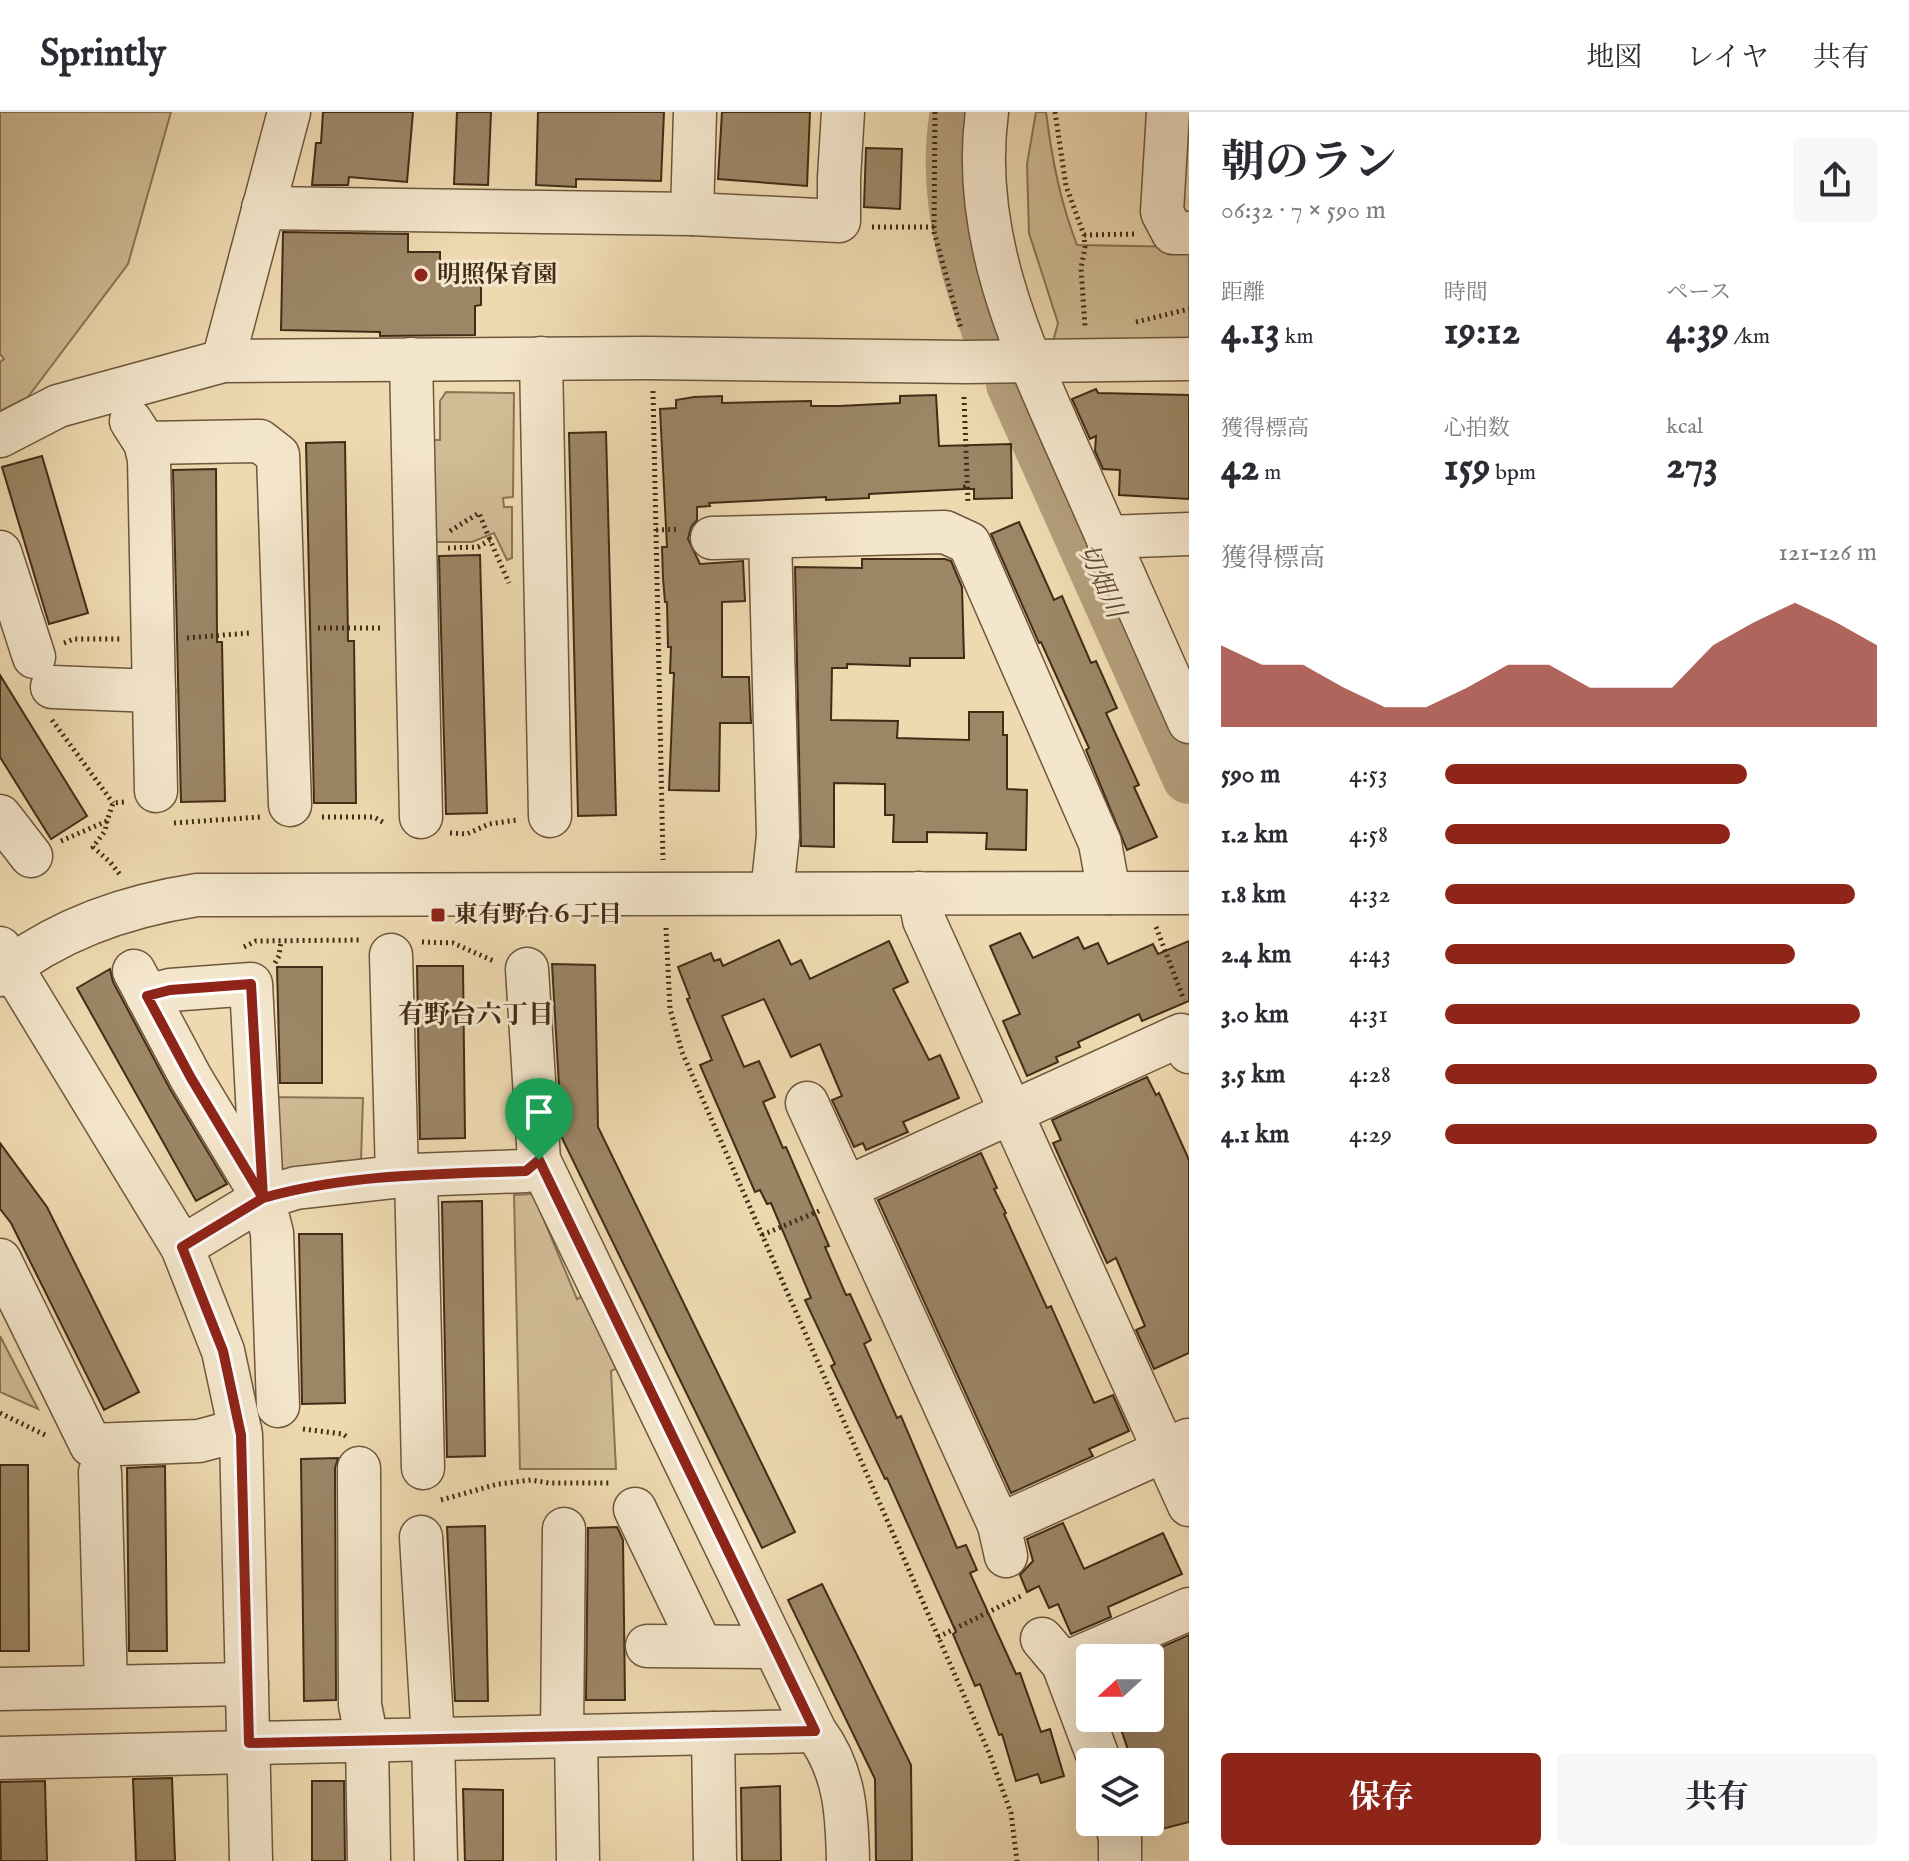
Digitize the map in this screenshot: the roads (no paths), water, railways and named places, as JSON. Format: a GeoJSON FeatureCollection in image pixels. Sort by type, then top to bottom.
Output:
{"type":"FeatureCollection","features":[{"type":"Feature","properties":{"kind":"street"},"geometry":{"type":"LineString","coordinates":[[223,361],[289,112]]}},
{"type":"Feature","properties":{"kind":"street"},"geometry":{"type":"LineString","coordinates":[[692,214],[695,112]]}},
{"type":"Feature","properties":{"kind":"street"},"geometry":{"type":"LineString","coordinates":[[263,208],[692,214],[839,221],[843,112]]}},
{"type":"Feature","properties":{"kind":"street"},"geometry":{"type":"LineString","coordinates":[[987,112],[984,181],[992,245],[1004,292],[1030,362],[1189,722]]}},
{"type":"Feature","properties":{"kind":"street"},"geometry":{"type":"LineString","coordinates":[[1168,112],[1162,212],[1181,233]]}},
{"type":"Feature","properties":{"kind":"street"},"geometry":{"type":"LineString","coordinates":[[541,358],[550,816]]}},
{"type":"Feature","properties":{"kind":"street"},"geometry":{"type":"LineString","coordinates":[[0,436],[58,406],[223,361],[652,358],[1030,362],[1189,359]]}},
{"type":"Feature","properties":{"kind":"street"},"geometry":{"type":"LineString","coordinates":[[411,359],[421,548],[417,628],[421,817]]}},
{"type":"Feature","properties":{"kind":"street"},"geometry":{"type":"LineString","coordinates":[[116,390],[122,406],[145,443],[149,459],[156,791]]}},
{"type":"Feature","properties":{"kind":"street"},"geometry":{"type":"LineString","coordinates":[[145,443],[260,441],[278,455],[290,805]]}},
{"type":"Feature","properties":{"kind":"street"},"geometry":{"type":"LineString","coordinates":[[712,538],[945,532],[969,543],[1100,843],[1109,893]]}},
{"type":"Feature","properties":{"kind":"street"},"geometry":{"type":"LineString","coordinates":[[1107,537],[1189,534]]}},
{"type":"Feature","properties":{"kind":"street"},"geometry":{"type":"LineString","coordinates":[[770,537],[778,836],[772,893]]}},
{"type":"Feature","properties":{"kind":"street"},"geometry":{"type":"LineString","coordinates":[[0,552],[44,686],[154,691]]}},
{"type":"Feature","properties":{"kind":"street"},"geometry":{"type":"LineString","coordinates":[[0,816],[31,856]]}},
{"type":"Feature","properties":{"kind":"street"},"geometry":{"type":"LineString","coordinates":[[919,893],[923,919],[1011,1113],[1177,1445],[1189,1505]]}},
{"type":"Feature","properties":{"kind":"street"},"geometry":{"type":"LineString","coordinates":[[251,1861],[240,1430],[223,1351],[182,1247],[4,963],[99,918],[152,902],[197,895],[1189,893]]}},
{"type":"Feature","properties":{"kind":"street"},"geometry":{"type":"LineString","coordinates":[[392,946],[426,1502],[436,1861]]}},
{"type":"Feature","properties":{"kind":"street"},"geometry":{"type":"LineString","coordinates":[[527,969],[539,1160],[815,1731],[826,1746],[847,1805],[848,1861]]}},
{"type":"Feature","properties":{"kind":"street"},"geometry":{"type":"LineString","coordinates":[[263,1198],[191,1078],[141,984],[170,990],[251,984],[263,1198],[272,1233],[278,1406]]}},
{"type":"Feature","properties":{"kind":"street"},"geometry":{"type":"LineString","coordinates":[[848,1193],[1011,1113],[1181,1035],[1189,1052]]}},
{"type":"Feature","properties":{"kind":"street"},"geometry":{"type":"LineString","coordinates":[[807,1103],[1002,1540],[1177,1445]]}},
{"type":"Feature","properties":{"kind":"street"},"geometry":{"type":"LineString","coordinates":[[182,1247],[263,1198],[296,1188],[406,1175],[526,1171],[539,1160]]}},
{"type":"Feature","properties":{"kind":"street"},"geometry":{"type":"LineString","coordinates":[[0,1260],[91,1445],[199,1441],[240,1430]]}},
{"type":"Feature","properties":{"kind":"street"},"geometry":{"type":"LineString","coordinates":[[356,1455],[360,1705],[367,1740],[369,1861]]}},
{"type":"Feature","properties":{"kind":"street"},"geometry":{"type":"LineString","coordinates":[[100,1472],[106,1686]]}},
{"type":"Feature","properties":{"kind":"street"},"geometry":{"type":"LineString","coordinates":[[628,1496],[701,1646]]}},
{"type":"Feature","properties":{"kind":"street"},"geometry":{"type":"LineString","coordinates":[[564,1529],[569,1736],[578,1861]]}},
{"type":"Feature","properties":{"kind":"street"},"geometry":{"type":"LineString","coordinates":[[1094,1748],[1053,1651],[1189,1609]]}},
{"type":"Feature","properties":{"kind":"street"},"geometry":{"type":"LineString","coordinates":[[647,1646],[774,1647]]}},
{"type":"Feature","properties":{"kind":"street"},"geometry":{"type":"LineString","coordinates":[[0,1689],[247,1684]]}},
{"type":"Feature","properties":{"kind":"street"},"geometry":{"type":"LineString","coordinates":[[0,1758],[367,1740],[815,1731]]}},
{"type":"Feature","properties":{"kind":"street"},"geometry":{"type":"LineString","coordinates":[[713,1733],[715,1861]]}},
{"type":"Feature","properties":{"kind":"street"},"geometry":{"type":"LineString","coordinates":[[1120,1836],[1120,1861]]}},
{"type":"Feature","properties":{"kind":"waterway","name":"切畑川"},"geometry":{"type":"LineString","coordinates":[[957,112],[953,167],[958,223],[971,279],[989,331]]}},
{"type":"Feature","properties":{"kind":"waterway","name":"切畑川"},"geometry":{"type":"LineString","coordinates":[[1013,384],[1189,777]]}},
{"type":"Feature","properties":{"kind":"place","name":"明照保育園"},"geometry":{"type":"Point","coordinates":[421,275]}},
{"type":"Feature","properties":{"kind":"place","name":"東有野台６丁目"},"geometry":{"type":"Point","coordinates":[438,915]}},
{"type":"Feature","properties":{"kind":"district","name":"有野台六丁目"},"geometry":{"type":"Point","coordinates":[476,1015]}}]}
